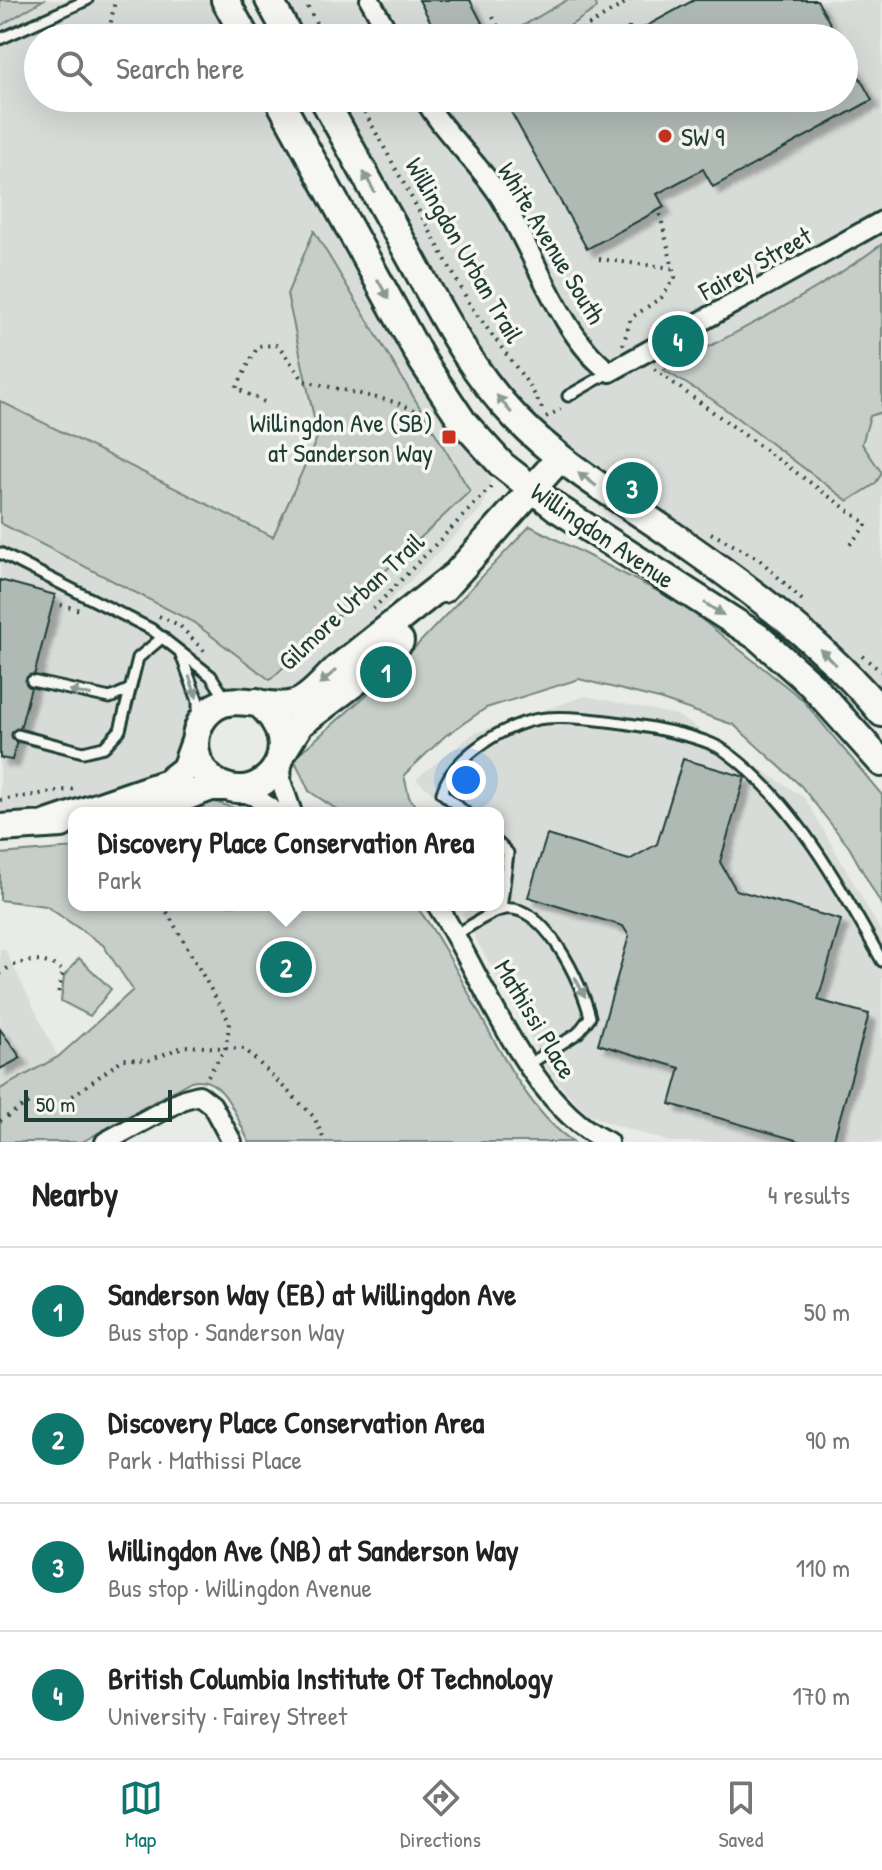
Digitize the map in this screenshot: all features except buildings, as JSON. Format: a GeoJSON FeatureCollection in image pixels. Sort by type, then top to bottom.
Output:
{"type":"FeatureCollection","features":[{"type":"Feature","properties":{"kind":"main road"},"geometry":{"type":"LineString","coordinates":[[225,0],[238,24]]}},
{"type":"Feature","properties":{"kind":"main road"},"geometry":{"type":"LineString","coordinates":[[269,0],[282,24]]}},
{"type":"Feature","properties":{"kind":"main road","name":"Willingdon Avenue"},"geometry":{"type":"LineString","coordinates":[[286,112],[423,362],[463,422],[502,465],[532,489],[758,637],[811,684],[882,763]]}},
{"type":"Feature","properties":{"kind":"main road","name":"Willingdon Avenue"},"geometry":{"type":"LineString","coordinates":[[331,112],[448,327],[516,419],[560,458],[780,613],[829,657],[882,713]]}},
{"type":"Feature","properties":{"kind":"main road"},"geometry":{"type":"LineString","coordinates":[[158,807],[211,787],[241,788],[268,778],[300,724],[366,674],[403,638],[560,458]]}},
{"type":"Feature","properties":{"kind":"main road"},"geometry":{"type":"LineString","coordinates":[[97,807],[167,783],[185,769],[196,734],[218,705],[248,701],[274,707],[297,703],[308,697],[454,576]]}},
{"type":"Feature","properties":{"kind":"main road"},"geometry":{"type":"LineString","coordinates":[[248,701],[279,725],[282,753]]}},
{"type":"Feature","properties":{"kind":"main road"},"geometry":{"type":"LineString","coordinates":[[196,734],[203,770],[227,787]]}},
{"type":"Feature","properties":{"kind":"main road"},"geometry":{"type":"LineString","coordinates":[[47,824],[68,817]]}},
{"type":"Feature","properties":{"kind":"main road"},"geometry":{"type":"LineString","coordinates":[[0,828],[68,825]]}},
{"type":"Feature","properties":{"kind":"street"},"geometry":{"type":"LineString","coordinates":[[370,0],[383,24]]}},
{"type":"Feature","properties":{"kind":"street","name":"White Avenue South"},"geometry":{"type":"LineString","coordinates":[[432,112],[498,193],[584,348],[610,372]]}},
{"type":"Feature","properties":{"kind":"street","name":"Fairey Street"},"geometry":{"type":"LineString","coordinates":[[610,372],[882,221]]}},
{"type":"Feature","properties":{"kind":"street"},"geometry":{"type":"LineString","coordinates":[[282,753],[281,781],[290,807]]}},
{"type":"Feature","properties":{"kind":"street"},"geometry":{"type":"LineString","coordinates":[[227,787],[254,796],[269,807]]}},
{"type":"Feature","properties":{"kind":"street","name":"Mathissi Place"},"geometry":{"type":"LineString","coordinates":[[441,911],[528,1065],[575,1124],[608,1142]]}},
{"type":"Feature","properties":{"kind":"street"},"geometry":{"type":"LineString","coordinates":[[105,1142],[184,1099],[199,1095],[212,1105],[232,1142]]}},
{"type":"Feature","properties":{"kind":"lane"},"geometry":{"type":"LineString","coordinates":[[33,24],[87,0]]}},
{"type":"Feature","properties":{"kind":"lane"},"geometry":{"type":"LineString","coordinates":[[0,39],[24,28]]}},
{"type":"Feature","properties":{"kind":"lane"},"geometry":{"type":"LineString","coordinates":[[568,396],[610,372]]}},
{"type":"Feature","properties":{"kind":"lane"},"geometry":{"type":"LineString","coordinates":[[0,553],[163,637],[211,676],[222,693],[248,701]]}},
{"type":"Feature","properties":{"kind":"lane"},"geometry":{"type":"LineString","coordinates":[[18,735],[83,752],[104,747],[120,730],[138,658],[163,637]]}},
{"type":"Feature","properties":{"kind":"lane"},"geometry":{"type":"LineString","coordinates":[[179,649],[198,701],[196,734]]}},
{"type":"Feature","properties":{"kind":"lane"},"geometry":{"type":"LineString","coordinates":[[32,681],[110,698],[128,690]]}},
{"type":"Feature","properties":{"kind":"lane"},"geometry":{"type":"LineString","coordinates":[[459,807],[442,793],[446,779],[479,747],[523,722],[548,717],[628,725],[683,735],[710,744],[723,749],[751,773],[785,812],[833,875],[882,961]]}},
{"type":"Feature","properties":{"kind":"lane"},"geometry":{"type":"LineString","coordinates":[[504,849],[508,853],[504,885]]}},
{"type":"Feature","properties":{"kind":"lane"},"geometry":{"type":"LineString","coordinates":[[504,909],[518,909],[540,920],[585,994],[590,1017],[578,1033],[528,1065]]}},
{"type":"Feature","properties":{"kind":"lane"},"geometry":{"type":"LineString","coordinates":[[456,934],[497,911]]}},
{"type":"Feature","properties":{"kind":"path"},"geometry":{"type":"LineString","coordinates":[[111,24],[115,0]]}},
{"type":"Feature","properties":{"kind":"path"},"geometry":{"type":"LineString","coordinates":[[304,0],[317,24]]}},
{"type":"Feature","properties":{"kind":"path"},"geometry":{"type":"LineString","coordinates":[[591,24],[630,0]]}},
{"type":"Feature","properties":{"kind":"path"},"geometry":{"type":"LineString","coordinates":[[493,17],[497,24]]}},
{"type":"Feature","properties":{"kind":"path","name":"Willingdon Urban Trail"},"geometry":{"type":"LineString","coordinates":[[365,112],[472,308],[530,386],[546,417]]}},
{"type":"Feature","properties":{"kind":"path"},"geometry":{"type":"LineString","coordinates":[[621,351],[631,318],[662,297],[675,277],[659,210]]}},
{"type":"Feature","properties":{"kind":"path"},"geometry":{"type":"LineString","coordinates":[[599,259],[673,268]]}},
{"type":"Feature","properties":{"kind":"path"},"geometry":{"type":"LineString","coordinates":[[264,402],[236,388],[258,346],[278,345],[304,381],[395,402],[438,420]]}},
{"type":"Feature","properties":{"kind":"path"},"geometry":{"type":"LineString","coordinates":[[649,366],[867,524],[847,548]]}},
{"type":"Feature","properties":{"kind":"path","name":"Gilmore Urban Trail"},"geometry":{"type":"LineString","coordinates":[[367,615],[491,487]]}},
{"type":"Feature","properties":{"kind":"path"},"geometry":{"type":"LineString","coordinates":[[53,603],[82,611]]}},
{"type":"Feature","properties":{"kind":"path"},"geometry":{"type":"LineString","coordinates":[[0,800],[84,787]]}},
{"type":"Feature","properties":{"kind":"path"},"geometry":{"type":"LineString","coordinates":[[166,911],[230,1023],[225,1049],[199,1095]]}},
{"type":"Feature","properties":{"kind":"path"},"geometry":{"type":"LineString","coordinates":[[0,974],[18,963],[39,961],[58,966],[63,971],[58,994]]}},
{"type":"Feature","properties":{"kind":"path"},"geometry":{"type":"LineString","coordinates":[[0,1121],[26,1104],[63,1103],[123,1059],[149,1060],[185,1046],[245,1049],[314,1117],[325,1142]]}},
{"type":"Feature","properties":{"kind":"shaded area"},"geometry":{"type":"Polygon","coordinates":[[[0,0],[209,0],[222,24],[24,24],[24,112],[271,112],[437,409],[485,469],[491,482],[482,508],[301,691],[282,697],[233,691],[175,764],[134,783],[72,803],[0,816],[0,0]]]}},
{"type":"Feature","properties":{"kind":"shaded area"},"geometry":{"type":"Polygon","coordinates":[[[0,0],[43,0],[0,26],[0,0]]]}},
{"type":"Feature","properties":{"kind":"shaded area"},"geometry":{"type":"Polygon","coordinates":[[[286,0],[882,0],[882,690],[790,601],[705,537],[594,466],[550,432],[512,392],[467,331],[348,112],[858,112],[858,24],[299,24],[286,0]]]}},
{"type":"Feature","properties":{"kind":"shaded area"},"geometry":{"type":"Polygon","coordinates":[[[567,0],[595,0],[597,8],[572,24],[526,24],[567,0]]]}},
{"type":"Feature","properties":{"kind":"shaded area"},"geometry":{"type":"Polygon","coordinates":[[[314,231],[470,491],[270,680],[193,622],[0,523],[0,401],[273,537],[318,436],[287,294],[314,231]]]}},
{"type":"Feature","properties":{"kind":"shaded area"},"geometry":{"type":"Polygon","coordinates":[[[882,244],[882,412],[870,416],[862,444],[882,473],[875,484],[848,501],[713,400],[664,370],[803,296],[882,244]]]}},
{"type":"Feature","properties":{"kind":"shaded area"},"geometry":{"type":"Polygon","coordinates":[[[530,526],[681,603],[802,699],[882,795],[882,906],[849,847],[801,786],[734,725],[659,699],[579,679],[486,708],[445,736],[404,775],[409,797],[416,807],[333,807],[309,791],[295,761],[300,753],[387,677],[530,526]]]}},
{"type":"Feature","properties":{"kind":"shaded area"},"geometry":{"type":"Polygon","coordinates":[[[586,696],[677,715],[805,798],[882,933],[882,1142],[669,1142],[603,1121],[584,1111],[551,1075],[462,914],[467,911],[504,911],[504,807],[447,807],[416,779],[474,733],[586,696]]]}},
{"type":"Feature","properties":{"kind":"shaded area"},"geometry":{"type":"Polygon","coordinates":[[[209,800],[231,807],[197,807],[209,800]]]}},
{"type":"Feature","properties":{"kind":"shaded area"},"geometry":{"type":"Polygon","coordinates":[[[68,848],[68,911],[419,911],[434,931],[528,1096],[550,1123],[574,1142],[249,1142],[228,1100],[212,1084],[202,1080],[191,1081],[82,1142],[0,1142],[0,1089],[58,1057],[133,990],[103,945],[46,906],[0,900],[0,854],[68,848]]]}},
{"type":"Feature","properties":{"kind":"shaded area"},"geometry":{"type":"Polygon","coordinates":[[[0,948],[6,951],[58,1057],[0,1089],[0,948]]]}},
{"type":"Feature","properties":{"kind":"shaded area"},"geometry":{"type":"Polygon","coordinates":[[[79,958],[111,989],[90,1016],[61,1001],[64,976],[79,958]]]}},
{"type":"Feature","properties":{"kind":"place","name":"SW 9"},"geometry":{"type":"Point","coordinates":[665,136]}},
{"type":"Feature","properties":{"kind":"place","name":"British Columbia Institute Of Technology"},"geometry":{"type":"Point","coordinates":[678,341]}},
{"type":"Feature","properties":{"kind":"place","name":"Willingdon Ave (SB) at Sanderson Way"},"geometry":{"type":"Point","coordinates":[449,437]}},
{"type":"Feature","properties":{"kind":"place","name":"Willingdon Ave (NB) at Sanderson Way"},"geometry":{"type":"Point","coordinates":[632,488]}},
{"type":"Feature","properties":{"kind":"place","name":"Sanderson Way (EB) at Willingdon Ave"},"geometry":{"type":"Point","coordinates":[386,672]}},
{"type":"Feature","properties":{"kind":"place","name":"Discovery Place Conservation Area"},"geometry":{"type":"Point","coordinates":[286,967]}}]}
